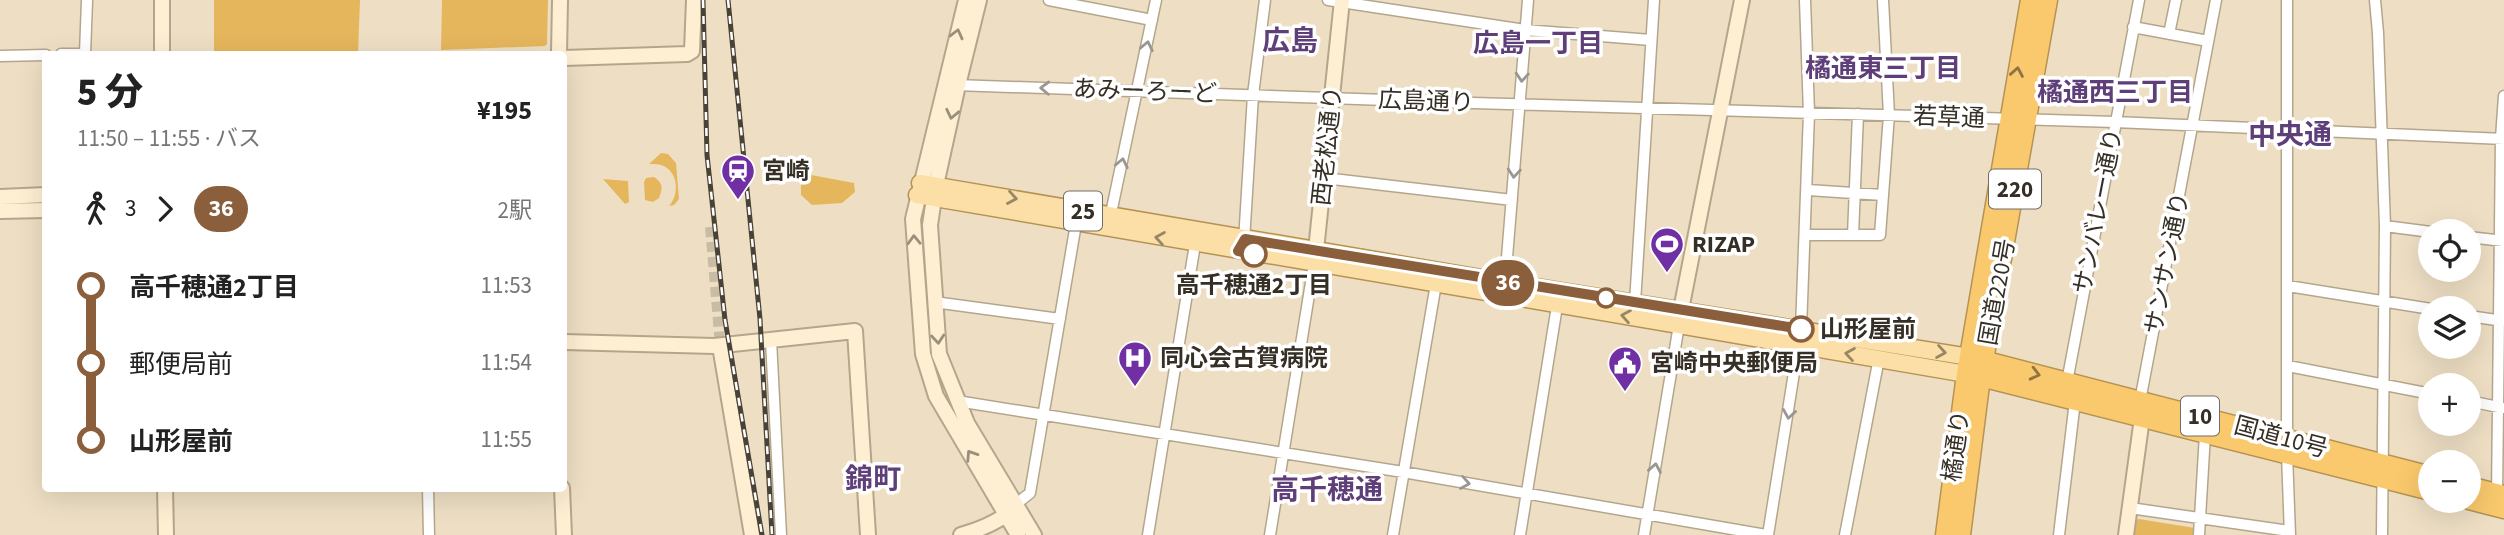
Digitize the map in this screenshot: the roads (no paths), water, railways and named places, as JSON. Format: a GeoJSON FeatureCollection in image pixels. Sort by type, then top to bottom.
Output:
{"type":"FeatureCollection","features":[{"type":"Feature","properties":{"kind":"highway","name":"国道220号"},"geometry":{"type":"LineString","coordinates":[[1975,367],[2017,120],[2029,0]]}},
{"type":"Feature","properties":{"kind":"highway","name":"国道220号"},"geometry":{"type":"LineString","coordinates":[[2017,120],[2048,0]]}},
{"type":"Feature","properties":{"kind":"highway","name":"国道10号"},"geometry":{"type":"LineString","coordinates":[[1975,367],[2067,382],[2205,434],[2288,446]]}},
{"type":"Feature","properties":{"kind":"highway","name":"国道10号"},"geometry":{"type":"LineString","coordinates":[[1975,367],[2075,401],[2141,410],[2288,446],[2384,471],[2418,485]]}},
{"type":"Feature","properties":{"kind":"highway","name":"橘通り"},"geometry":{"type":"LineString","coordinates":[[1945,535],[1975,367]]}},
{"type":"Feature","properties":{"kind":"highway","name":"橘通り"},"geometry":{"type":"LineString","coordinates":[[1961,535],[1975,367]]}},
{"type":"Feature","properties":{"kind":"highway","name":"国道10号"},"geometry":{"type":"LineString","coordinates":[[2384,471],[2418,475]]}},
{"type":"Feature","properties":{"kind":"highway"},"geometry":{"type":"LineString","coordinates":[[2481,492],[2500,501]]}},
{"type":"Feature","properties":{"kind":"highway"},"geometry":{"type":"LineString","coordinates":[[2481,500],[2500,501]]}},
{"type":"Feature","properties":{"kind":"main road","name":"25"},"geometry":{"type":"LineString","coordinates":[[927,190],[1680,318],[1800,346],[1879,358],[1975,367]]}},
{"type":"Feature","properties":{"kind":"main road","name":"25"},"geometry":{"type":"LineString","coordinates":[[1437,278],[1505,282],[1558,297],[1635,303],[1680,318],[1801,329],[1975,367]]}},
{"type":"Feature","properties":{"kind":"street"},"geometry":{"type":"LineString","coordinates":[[85,51],[87,0]]}},
{"type":"Feature","properties":{"kind":"street"},"geometry":{"type":"LineString","coordinates":[[162,0],[162,51]]}},
{"type":"Feature","properties":{"kind":"street"},"geometry":{"type":"LineString","coordinates":[[559,51],[560,0]]}},
{"type":"Feature","properties":{"kind":"street"},"geometry":{"type":"LineString","coordinates":[[567,58],[687,54],[692,51],[694,0]]}},
{"type":"Feature","properties":{"kind":"street"},"geometry":{"type":"LineString","coordinates":[[966,0],[952,84],[927,190],[913,219],[923,354],[936,396],[991,486],[1034,535]]}},
{"type":"Feature","properties":{"kind":"street"},"geometry":{"type":"LineString","coordinates":[[952,84],[979,0]]}},
{"type":"Feature","properties":{"kind":"street"},"geometry":{"type":"LineString","coordinates":[[1049,0],[1152,20]]}},
{"type":"Feature","properties":{"kind":"street"},"geometry":{"type":"LineString","coordinates":[[1109,222],[1156,0]]}},
{"type":"Feature","properties":{"kind":"street"},"geometry":{"type":"LineString","coordinates":[[1242,245],[1253,95],[1265,0]]}},
{"type":"Feature","properties":{"kind":"street"},"geometry":{"type":"LineString","coordinates":[[1328,0],[1342,0],[1525,30],[1651,40]]}},
{"type":"Feature","properties":{"kind":"street","name":"西老松通り"},"geometry":{"type":"LineString","coordinates":[[1315,257],[1342,0]]}},
{"type":"Feature","properties":{"kind":"street"},"geometry":{"type":"LineString","coordinates":[[1505,282],[1528,0]]}},
{"type":"Feature","properties":{"kind":"street"},"geometry":{"type":"LineString","coordinates":[[1635,303],[1654,0]]}},
{"type":"Feature","properties":{"kind":"street"},"geometry":{"type":"LineString","coordinates":[[1644,535],[1680,318],[1742,0]]}},
{"type":"Feature","properties":{"kind":"street"},"geometry":{"type":"LineString","coordinates":[[957,401],[1403,472],[1647,515],[1708,530],[1767,535],[1800,346],[1807,235],[1810,113],[1805,0]]}},
{"type":"Feature","properties":{"kind":"street"},"geometry":{"type":"LineString","coordinates":[[1807,235],[1880,235],[1889,115],[1884,0]]}},
{"type":"Feature","properties":{"kind":"street","name":"サンバレー通り"},"geometry":{"type":"LineString","coordinates":[[2067,382],[2139,0]]}},
{"type":"Feature","properties":{"kind":"street"},"geometry":{"type":"LineString","coordinates":[[2169,34],[2176,0]]}},
{"type":"Feature","properties":{"kind":"street","name":"サンサン通り"},"geometry":{"type":"LineString","coordinates":[[2141,410],[2214,0]]}},
{"type":"Feature","properties":{"kind":"street"},"geometry":{"type":"LineString","coordinates":[[2130,508],[2289,533],[2287,0]]}},
{"type":"Feature","properties":{"kind":"street"},"geometry":{"type":"LineString","coordinates":[[2375,0],[2385,226],[2382,535]]}},
{"type":"Feature","properties":{"kind":"street"},"geometry":{"type":"LineString","coordinates":[[2133,27],[2208,41]]}},
{"type":"Feature","properties":{"kind":"street"},"geometry":{"type":"LineString","coordinates":[[0,55],[42,55]]}},
{"type":"Feature","properties":{"kind":"street","name":"あみーろーど"},"geometry":{"type":"LineString","coordinates":[[952,84],[1332,98]]}},
{"type":"Feature","properties":{"kind":"street"},"geometry":{"type":"LineString","coordinates":[[2500,501],[2504,96]]}},
{"type":"Feature","properties":{"kind":"street","name":"広島通り"},"geometry":{"type":"LineString","coordinates":[[1332,98],[1720,111]]}},
{"type":"Feature","properties":{"kind":"street","name":"若草通"},"geometry":{"type":"LineString","coordinates":[[1720,111],[2115,122],[2502,138]]}},
{"type":"Feature","properties":{"kind":"street"},"geometry":{"type":"LineString","coordinates":[[1853,235],[1858,114]]}},
{"type":"Feature","properties":{"kind":"street"},"geometry":{"type":"LineString","coordinates":[[1324,178],[1511,200]]}},
{"type":"Feature","properties":{"kind":"street"},"geometry":{"type":"LineString","coordinates":[[927,190],[939,354],[967,423],[1011,510],[1018,535]]}},
{"type":"Feature","properties":{"kind":"street"},"geometry":{"type":"LineString","coordinates":[[1808,190],[1883,195]]}},
{"type":"Feature","properties":{"kind":"street"},"geometry":{"type":"LineString","coordinates":[[0,197],[42,195]]}},
{"type":"Feature","properties":{"kind":"street"},"geometry":{"type":"LineString","coordinates":[[0,211],[42,210]]}},
{"type":"Feature","properties":{"kind":"street"},"geometry":{"type":"LineString","coordinates":[[961,535],[973,532],[1011,510],[1030,493],[1077,217]]}},
{"type":"Feature","properties":{"kind":"street"},"geometry":{"type":"LineString","coordinates":[[2385,226],[2418,230]]}},
{"type":"Feature","properties":{"kind":"street"},"geometry":{"type":"LineString","coordinates":[[1148,535],[1197,237]]}},
{"type":"Feature","properties":{"kind":"street"},"geometry":{"type":"LineString","coordinates":[[2481,238],[2502,241]]}},
{"type":"Feature","properties":{"kind":"street"},"geometry":{"type":"LineString","coordinates":[[1270,535],[1315,257]]}},
{"type":"Feature","properties":{"kind":"street"},"geometry":{"type":"LineString","coordinates":[[1393,535],[1437,278]]}},
{"type":"Feature","properties":{"kind":"street"},"geometry":{"type":"LineString","coordinates":[[2288,286],[2418,307]]}},
{"type":"Feature","properties":{"kind":"street"},"geometry":{"type":"LineString","coordinates":[[1520,535],[1558,297]]}},
{"type":"Feature","properties":{"kind":"street"},"geometry":{"type":"LineString","coordinates":[[934,302],[1060,319]]}},
{"type":"Feature","properties":{"kind":"street"},"geometry":{"type":"LineString","coordinates":[[2481,318],[2502,321]]}},
{"type":"Feature","properties":{"kind":"street"},"geometry":{"type":"LineString","coordinates":[[567,342],[720,346],[855,331],[868,535]]}},
{"type":"Feature","properties":{"kind":"street"},"geometry":{"type":"LineString","coordinates":[[771,340],[781,535]]}},
{"type":"Feature","properties":{"kind":"street"},"geometry":{"type":"LineString","coordinates":[[720,346],[752,535]]}},
{"type":"Feature","properties":{"kind":"street"},"geometry":{"type":"LineString","coordinates":[[1845,535],[1879,358]]}},
{"type":"Feature","properties":{"kind":"street"},"geometry":{"type":"LineString","coordinates":[[2288,366],[2418,392]]}},
{"type":"Feature","properties":{"kind":"street"},"geometry":{"type":"LineString","coordinates":[[2059,535],[2075,401]]}},
{"type":"Feature","properties":{"kind":"street"},"geometry":{"type":"LineString","coordinates":[[2481,403],[2501,407]]}},
{"type":"Feature","properties":{"kind":"street"},"geometry":{"type":"LineString","coordinates":[[2126,535],[2141,410]]}},
{"type":"Feature","properties":{"kind":"street"},"geometry":{"type":"LineString","coordinates":[[2199,535],[2205,434]]}},
{"type":"Feature","properties":{"kind":"street"},"geometry":{"type":"LineString","coordinates":[[165,492],[166,535]]}},
{"type":"Feature","properties":{"kind":"street"},"geometry":{"type":"LineString","coordinates":[[428,492],[429,535]]}},
{"type":"Feature","properties":{"kind":"street"},"geometry":{"type":"LineString","coordinates":[[562,492],[564,535]]}},
{"type":"Feature","properties":{"kind":"tunnel"},"geometry":{"type":"LineString","coordinates":[[710,227],[720,346]]}},
{"type":"Feature","properties":{"kind":"railway"},"geometry":{"type":"LineString","coordinates":[[703,0],[707,155],[725,320],[762,535]]}},
{"type":"Feature","properties":{"kind":"railway"},"geometry":{"type":"LineString","coordinates":[[728,0],[760,319],[772,535]]}},
{"type":"Feature","properties":{"kind":"place","name":"宮崎"},"geometry":{"type":"Point","coordinates":[738,201]}},
{"type":"Feature","properties":{"kind":"place","name":"高千穂通2丁目"},"geometry":{"type":"Point","coordinates":[1254,254]}},
{"type":"Feature","properties":{"kind":"place","name":"RIZAP"},"geometry":{"type":"Point","coordinates":[1667,274]}},
{"type":"Feature","properties":{"kind":"place","name":"山形屋前"},"geometry":{"type":"Point","coordinates":[1801,329]}},
{"type":"Feature","properties":{"kind":"place","name":"同心会古賀病院"},"geometry":{"type":"Point","coordinates":[1135,388]}},
{"type":"Feature","properties":{"kind":"place","name":"宮崎中央郵便局"},"geometry":{"type":"Point","coordinates":[1625,393]}},
{"type":"Feature","properties":{"kind":"district","name":"広島"},"geometry":{"type":"Point","coordinates":[1290,40]}},
{"type":"Feature","properties":{"kind":"district","name":"広島一丁目"},"geometry":{"type":"Point","coordinates":[1538,43]}},
{"type":"Feature","properties":{"kind":"district","name":"橘通東三丁目"},"geometry":{"type":"Point","coordinates":[1883,68]}},
{"type":"Feature","properties":{"kind":"district","name":"橘通西三丁目"},"geometry":{"type":"Point","coordinates":[2115,92]}},
{"type":"Feature","properties":{"kind":"district","name":"中央通"},"geometry":{"type":"Point","coordinates":[2290,134]}},
{"type":"Feature","properties":{"kind":"district","name":"錦町"},"geometry":{"type":"Point","coordinates":[873,478]}},
{"type":"Feature","properties":{"kind":"district","name":"高千穂通"},"geometry":{"type":"Point","coordinates":[1327,489]}}]}
